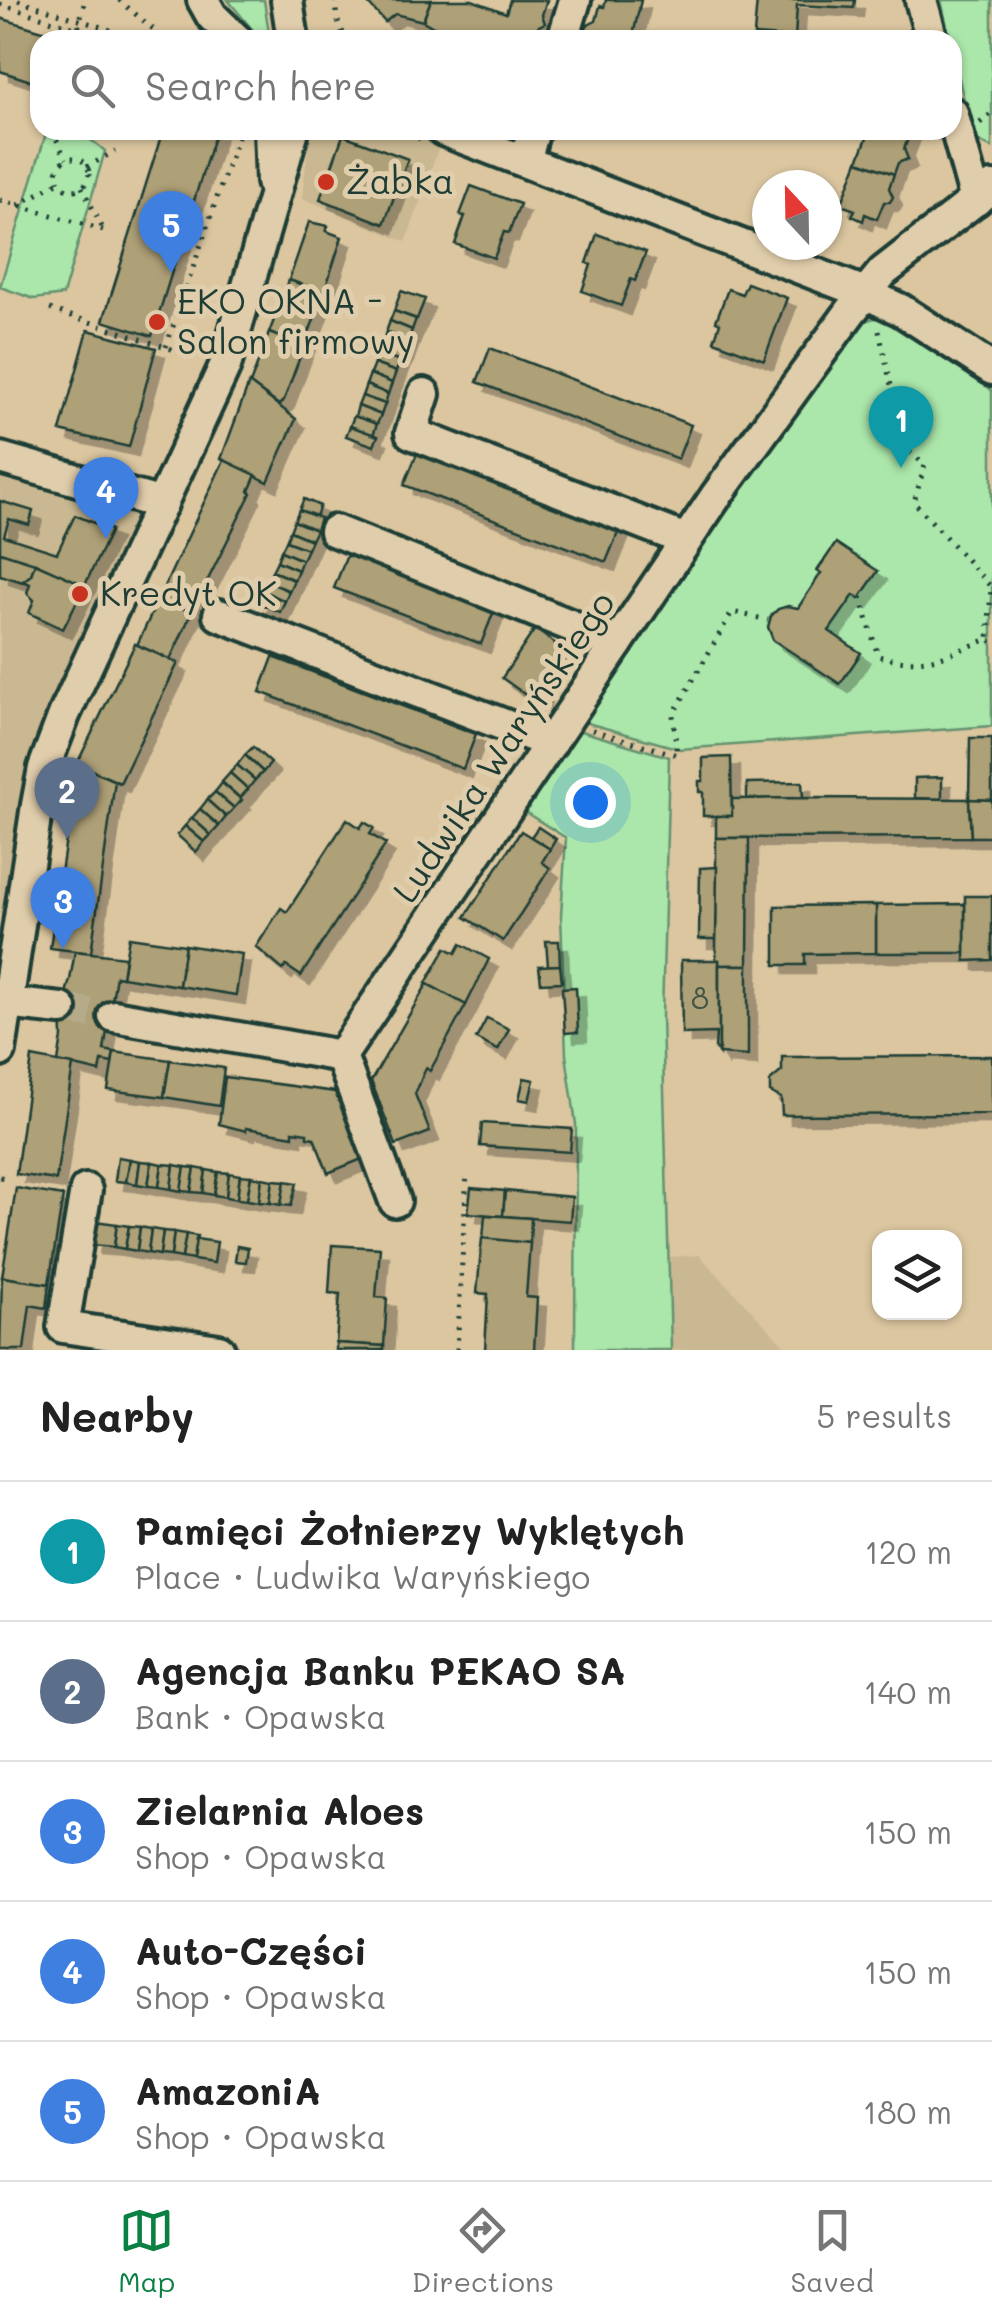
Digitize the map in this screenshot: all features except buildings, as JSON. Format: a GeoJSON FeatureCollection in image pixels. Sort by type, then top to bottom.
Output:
{"type":"FeatureCollection","features":[{"type":"Feature","properties":{"kind":"street"},"geometry":{"type":"LineString","coordinates":[[287,0],[292,30]]}},
{"type":"Feature","properties":{"kind":"street"},"geometry":{"type":"LineString","coordinates":[[565,30],[575,0]]}},
{"type":"Feature","properties":{"kind":"street"},"geometry":{"type":"LineString","coordinates":[[920,0],[929,30]]}},
{"type":"Feature","properties":{"kind":"street"},"geometry":{"type":"LineString","coordinates":[[199,2],[227,30]]}},
{"type":"Feature","properties":{"kind":"street"},"geometry":{"type":"LineString","coordinates":[[962,138],[984,193]]}},
{"type":"Feature","properties":{"kind":"street"},"geometry":{"type":"LineString","coordinates":[[270,140],[273,201]]}},
{"type":"Feature","properties":{"kind":"street"},"geometry":{"type":"LineString","coordinates":[[0,1051],[44,768],[64,715],[225,366],[290,140]]}},
{"type":"Feature","properties":{"kind":"street"},"geometry":{"type":"LineString","coordinates":[[449,140],[525,161],[860,300],[901,310],[992,369]]}},
{"type":"Feature","properties":{"kind":"street"},"geometry":{"type":"LineString","coordinates":[[525,161],[531,140]]}},
{"type":"Feature","properties":{"kind":"street","name":"Ludwika Waryńskiego"},"geometry":{"type":"LineString","coordinates":[[342,1056],[686,540],[860,300],[882,272],[984,193]]}},
{"type":"Feature","properties":{"kind":"street"},"geometry":{"type":"LineString","coordinates":[[424,394],[411,433],[686,540]]}},
{"type":"Feature","properties":{"kind":"street"},"geometry":{"type":"LineString","coordinates":[[0,458],[162,504]]}},
{"type":"Feature","properties":{"kind":"street"},"geometry":{"type":"LineString","coordinates":[[335,531],[617,644]]}},
{"type":"Feature","properties":{"kind":"street"},"geometry":{"type":"LineString","coordinates":[[219,615],[558,733]]}},
{"type":"Feature","properties":{"kind":"street"},"geometry":{"type":"LineString","coordinates":[[6,1003],[60,1009]]}},
{"type":"Feature","properties":{"kind":"street"},"geometry":{"type":"LineString","coordinates":[[114,1016],[342,1056],[395,1200]]}},
{"type":"Feature","properties":{"kind":"street"},"geometry":{"type":"LineString","coordinates":[[86,1190],[64,1327],[219,1350]]}},
{"type":"Feature","properties":{"kind":"path"},"geometry":{"type":"LineString","coordinates":[[18,0],[110,30]]}},
{"type":"Feature","properties":{"kind":"path"},"geometry":{"type":"LineString","coordinates":[[78,29],[85,0]]}},
{"type":"Feature","properties":{"kind":"path"},"geometry":{"type":"LineString","coordinates":[[119,0],[154,30]]}},
{"type":"Feature","properties":{"kind":"path"},"geometry":{"type":"LineString","coordinates":[[336,0],[342,30]]}},
{"type":"Feature","properties":{"kind":"path"},"geometry":{"type":"LineString","coordinates":[[0,4],[81,30]]}},
{"type":"Feature","properties":{"kind":"path"},"geometry":{"type":"LineString","coordinates":[[57,140],[66,160]]}},
{"type":"Feature","properties":{"kind":"path"},"geometry":{"type":"LineString","coordinates":[[166,347],[237,140]]}},
{"type":"Feature","properties":{"kind":"path"},"geometry":{"type":"LineString","coordinates":[[87,167],[115,152]]}},
{"type":"Feature","properties":{"kind":"path"},"geometry":{"type":"LineString","coordinates":[[66,160],[81,160],[87,167],[89,176],[82,187],[72,190],[59,181],[58,171],[66,160]]}},
{"type":"Feature","properties":{"kind":"path"},"geometry":{"type":"LineString","coordinates":[[18,206],[59,181]]}},
{"type":"Feature","properties":{"kind":"path"},"geometry":{"type":"LineString","coordinates":[[0,200],[103,230],[82,187]]}},
{"type":"Feature","properties":{"kind":"path"},"geometry":{"type":"LineString","coordinates":[[860,300],[876,318],[905,448],[926,464],[914,502],[991,587],[990,641],[928,662],[902,662],[878,656],[861,597]]}},
{"type":"Feature","properties":{"kind":"path"},"geometry":{"type":"LineString","coordinates":[[50,309],[225,366]]}},
{"type":"Feature","properties":{"kind":"path"},"geometry":{"type":"LineString","coordinates":[[558,733],[677,755],[673,716],[732,612],[768,620]]}},
{"type":"Feature","properties":{"kind":"path"},"geometry":{"type":"LineString","coordinates":[[456,1350],[467,1172]]}},
{"type":"Feature","properties":{"kind":"path"},"geometry":{"type":"LineString","coordinates":[[0,1177],[10,1179]]}},
{"type":"Feature","properties":{"kind":"shaded area"},"geometry":{"type":"Polygon","coordinates":[[[309,140],[441,141],[406,242],[302,198],[309,140]]]}},
{"type":"Feature","properties":{"kind":"shaded area"},"geometry":{"type":"Polygon","coordinates":[[[0,474],[142,510],[74,651],[30,767],[12,847],[0,947],[0,474]]]}},
{"type":"Feature","properties":{"kind":"shaded area"},"geometry":{"type":"Polygon","coordinates":[[[699,1255],[789,1350],[671,1350],[669,1257],[699,1255]]]}},
{"type":"Feature","properties":{"kind":"green space"},"geometry":{"type":"Polygon","coordinates":[[[228,0],[264,0],[268,30],[253,30],[228,0]]]}},
{"type":"Feature","properties":{"kind":"green space"},"geometry":{"type":"Polygon","coordinates":[[[941,0],[992,0],[992,148],[978,141],[971,131],[962,92],[962,30],[948,30],[941,0]]]}},
{"type":"Feature","properties":{"kind":"green space"},"geometry":{"type":"Polygon","coordinates":[[[44,140],[91,141],[105,151],[63,295],[34,299],[0,287],[44,140]]]}},
{"type":"Feature","properties":{"kind":"green space"},"geometry":{"type":"Polygon","coordinates":[[[886,315],[976,374],[992,391],[992,726],[680,749],[580,721],[860,322],[886,315]]]}},
{"type":"Feature","properties":{"kind":"green space"},"geometry":{"type":"Polygon","coordinates":[[[574,729],[669,757],[662,1016],[671,1350],[575,1350],[576,1124],[566,1055],[561,915],[566,838],[522,810],[574,729]]]}},
{"type":"Feature","properties":{"kind":"tunnel"},"geometry":{"type":"LineString","coordinates":[[61,1009],[114,1016]]}},
{"type":"Feature","properties":{"kind":"place","name":"Żabka"},"geometry":{"type":"Point","coordinates":[326,182]}},
{"type":"Feature","properties":{"kind":"place","name":"AmazoniA"},"geometry":{"type":"Point","coordinates":[171,273]}},
{"type":"Feature","properties":{"kind":"place","name":"EKO OKNA - Salon firmowy"},"geometry":{"type":"Point","coordinates":[157,322]}},
{"type":"Feature","properties":{"kind":"place","name":"Pamięci Żołnierzy Wyklętych"},"geometry":{"type":"Point","coordinates":[901,468]}},
{"type":"Feature","properties":{"kind":"place","name":"Auto-Części"},"geometry":{"type":"Point","coordinates":[106,539]}},
{"type":"Feature","properties":{"kind":"place","name":"Kredyt OK"},"geometry":{"type":"Point","coordinates":[80,594]}},
{"type":"Feature","properties":{"kind":"place","name":"Agencja Banku PEKAO SA"},"geometry":{"type":"Point","coordinates":[67,839]}},
{"type":"Feature","properties":{"kind":"place","name":"Zielarnia Aloes"},"geometry":{"type":"Point","coordinates":[63,949]}}]}
